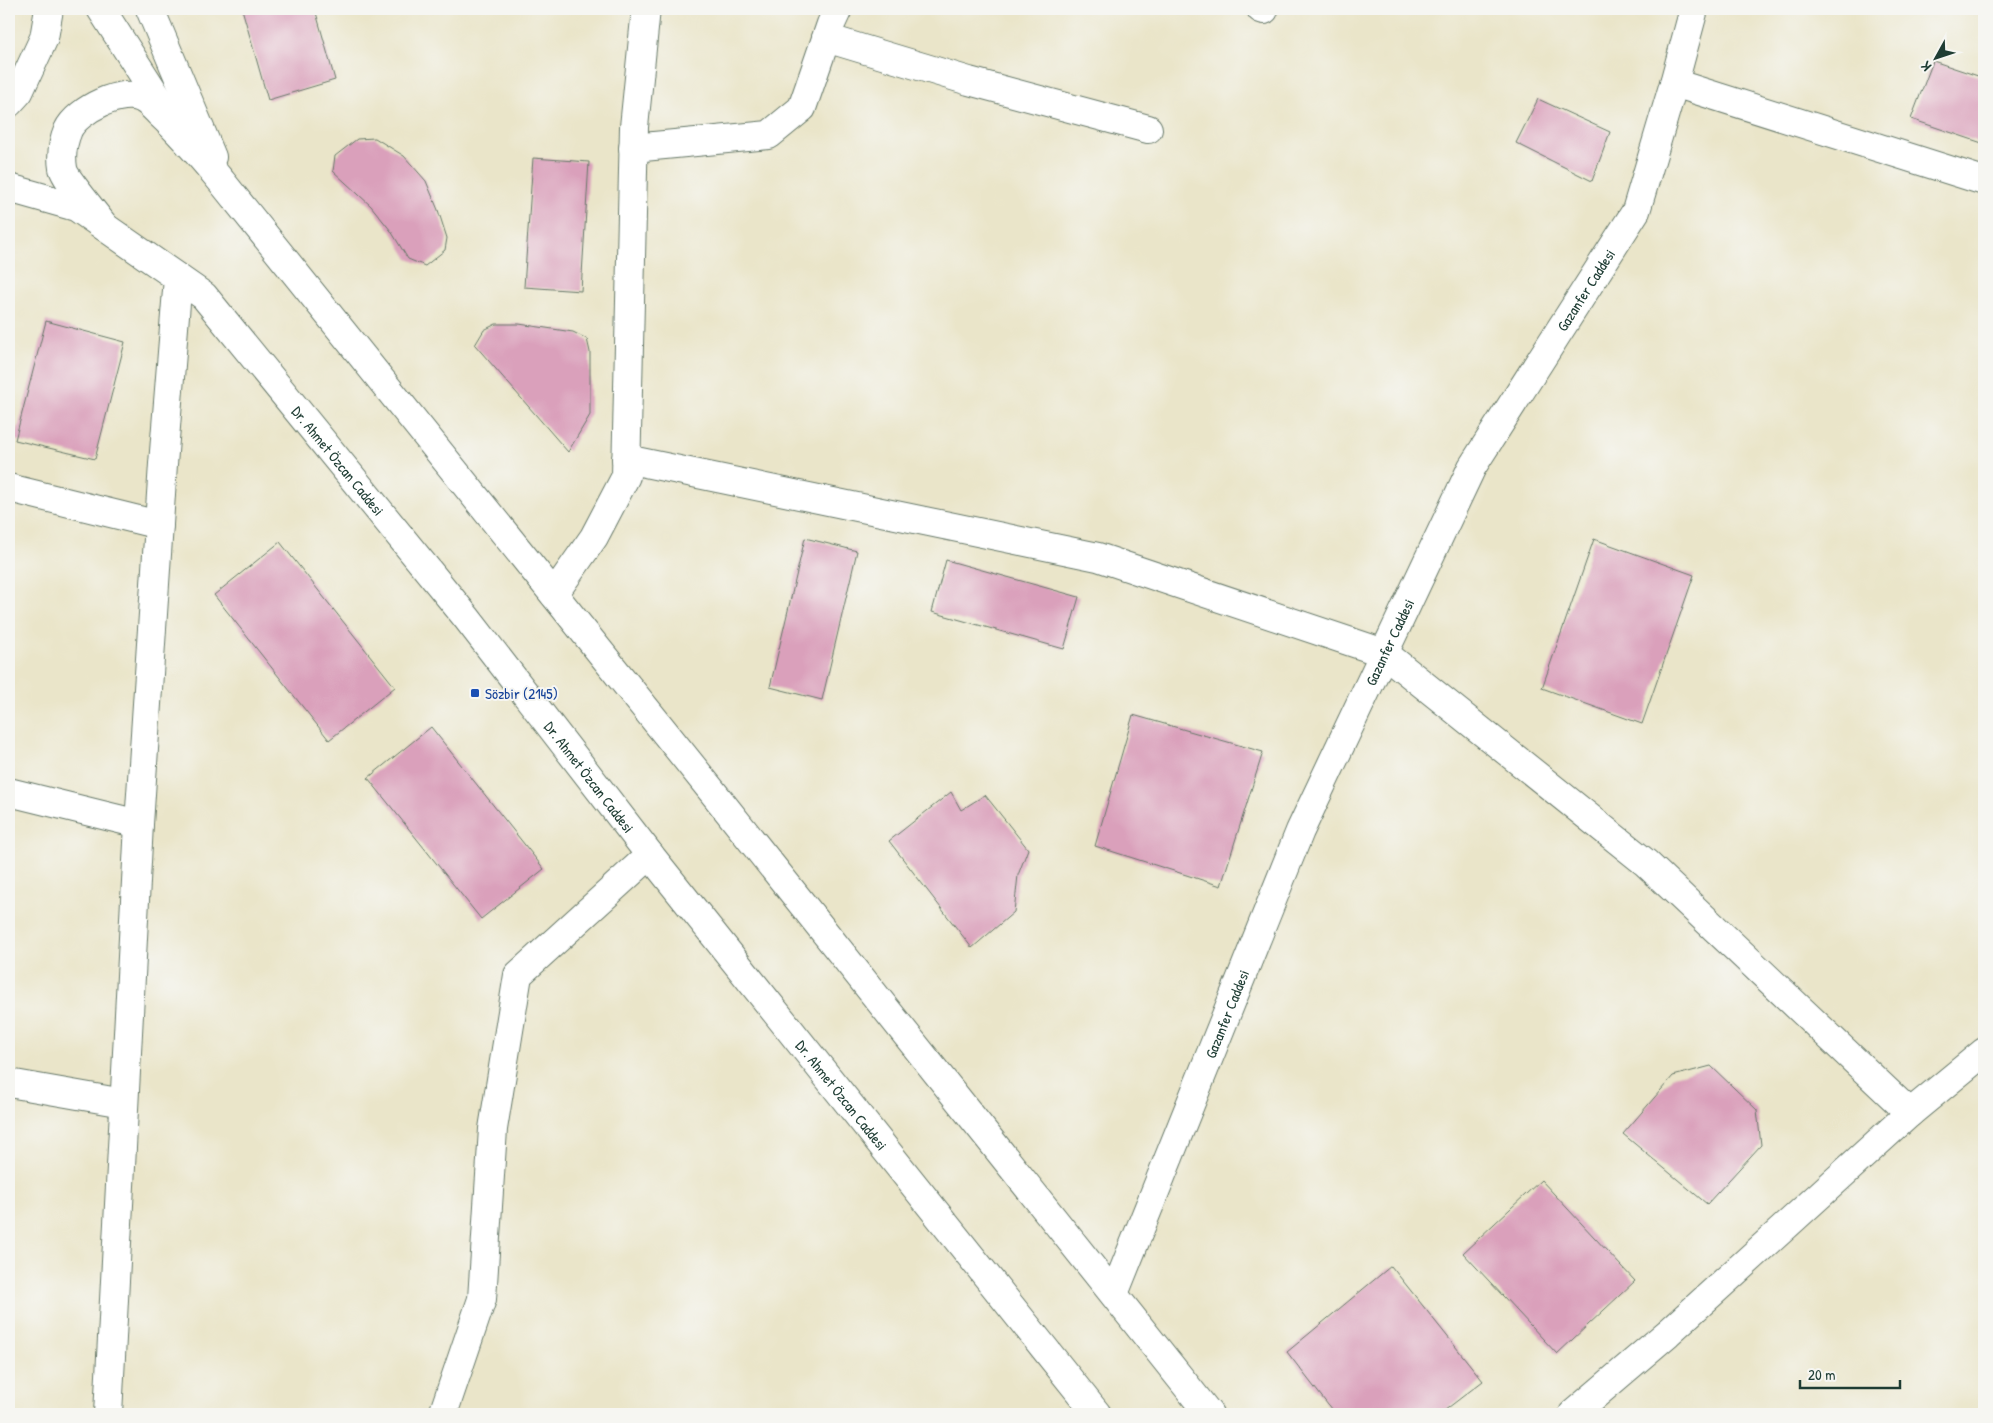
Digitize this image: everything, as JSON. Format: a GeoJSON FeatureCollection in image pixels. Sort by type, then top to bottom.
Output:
{"type":"FeatureCollection","features":[{"type":"Feature","properties":{"kind":"street"},"geometry":{"type":"LineString","coordinates":[[9,103],[19,92],[44,38],[48,9]]}},
{"type":"Feature","properties":{"kind":"street"},"geometry":{"type":"LineString","coordinates":[[101,9],[180,132],[554,594],[1209,1414]]}},
{"type":"Feature","properties":{"kind":"street"},"geometry":{"type":"LineString","coordinates":[[150,9],[222,182]]}},
{"type":"Feature","properties":{"kind":"street"},"geometry":{"type":"LineString","coordinates":[[554,594],[594,537],[626,476],[633,148],[646,9]]}},
{"type":"Feature","properties":{"kind":"street"},"geometry":{"type":"LineString","coordinates":[[633,148],[768,135],[802,108],[838,9]]}},
{"type":"Feature","properties":{"kind":"street","name":"Gazanfer Caddesi"},"geometry":{"type":"LineString","coordinates":[[1114,1294],[1300,831],[1472,467],[1636,211],[1694,9]]}},
{"type":"Feature","properties":{"kind":"street"},"geometry":{"type":"LineString","coordinates":[[826,38],[969,81],[1148,129]]}},
{"type":"Feature","properties":{"kind":"street"},"geometry":{"type":"LineString","coordinates":[[1674,83],[1984,181]]}},
{"type":"Feature","properties":{"kind":"street"},"geometry":{"type":"LineString","coordinates":[[105,226],[63,170],[62,152],[68,129],[83,113],[113,98],[134,95],[144,99],[180,132]]}},
{"type":"Feature","properties":{"kind":"street","name":"Dr. Ahmet Özcan Caddesi"},"geometry":{"type":"LineString","coordinates":[[9,188],[76,207],[204,296],[466,617],[650,855],[1089,1410]]}},
{"type":"Feature","properties":{"kind":"street"},"geometry":{"type":"LineString","coordinates":[[108,1414],[139,824],[178,278]]}},
{"type":"Feature","properties":{"kind":"street"},"geometry":{"type":"LineString","coordinates":[[626,459],[1098,557],[1384,653],[1646,863],[1910,1113]]}},
{"type":"Feature","properties":{"kind":"street"},"geometry":{"type":"LineString","coordinates":[[9,488],[159,525]]}},
{"type":"Feature","properties":{"kind":"street"},"geometry":{"type":"LineString","coordinates":[[9,792],[139,824]]}},
{"type":"Feature","properties":{"kind":"street"},"geometry":{"type":"LineString","coordinates":[[443,1414],[482,1299],[493,1129],[518,975],[650,855]]}},
{"type":"Feature","properties":{"kind":"street"},"geometry":{"type":"LineString","coordinates":[[1573,1414],[1668,1334],[1910,1113],[1984,1052]]}},
{"type":"Feature","properties":{"kind":"street"},"geometry":{"type":"LineString","coordinates":[[9,1083],[124,1103]]}},
{"type":"Feature","properties":{"kind":"building"},"geometry":{"type":"Polygon","coordinates":[[[242,9],[315,9],[335,80],[268,100],[242,9]]]}},
{"type":"Feature","properties":{"kind":"building"},"geometry":{"type":"Polygon","coordinates":[[[1933,61],[1984,78],[1984,138],[1982,143],[1911,119],[1933,61]]]}},
{"type":"Feature","properties":{"kind":"building"},"geometry":{"type":"Polygon","coordinates":[[[1538,99],[1610,132],[1592,181],[1516,143],[1538,99]]]}},
{"type":"Feature","properties":{"kind":"building"},"geometry":{"type":"Polygon","coordinates":[[[375,138],[404,156],[426,181],[438,210],[447,238],[445,250],[425,266],[408,259],[391,231],[371,206],[333,171],[335,156],[357,139],[375,138]]]}},
{"type":"Feature","properties":{"kind":"building"},"geometry":{"type":"Polygon","coordinates":[[[533,158],[589,162],[581,291],[524,287],[533,158]]]}},
{"type":"Feature","properties":{"kind":"building"},"geometry":{"type":"Polygon","coordinates":[[[46,321],[125,342],[95,459],[15,440],[46,321]]]}},
{"type":"Feature","properties":{"kind":"building"},"geometry":{"type":"Polygon","coordinates":[[[496,324],[519,324],[573,332],[587,339],[590,352],[590,415],[568,452],[475,345],[484,330],[496,324]]]}},
{"type":"Feature","properties":{"kind":"building"},"geometry":{"type":"Polygon","coordinates":[[[805,538],[857,551],[822,700],[770,687],[805,538]]]}},
{"type":"Feature","properties":{"kind":"building"},"geometry":{"type":"Polygon","coordinates":[[[1594,539],[1694,575],[1642,724],[1542,688],[1594,539]]]}},
{"type":"Feature","properties":{"kind":"building"},"geometry":{"type":"Polygon","coordinates":[[[280,542],[395,687],[329,740],[214,595],[280,542]]]}},
{"type":"Feature","properties":{"kind":"building"},"geometry":{"type":"Polygon","coordinates":[[[946,560],[1079,597],[1064,649],[932,612],[946,560]]]}},
{"type":"Feature","properties":{"kind":"building"},"geometry":{"type":"Polygon","coordinates":[[[1133,715],[1263,752],[1221,886],[1095,846],[1133,715]]]}},
{"type":"Feature","properties":{"kind":"building"},"geometry":{"type":"Polygon","coordinates":[[[431,727],[544,869],[481,919],[368,778],[431,727]]]}},
{"type":"Feature","properties":{"kind":"building"},"geometry":{"type":"Polygon","coordinates":[[[951,792],[961,810],[985,795],[1028,849],[1018,875],[1014,912],[972,948],[889,841],[951,792]]]}},
{"type":"Feature","properties":{"kind":"building"},"geometry":{"type":"Polygon","coordinates":[[[1711,1066],[1757,1110],[1761,1145],[1707,1204],[1623,1134],[1673,1076],[1711,1066]]]}},
{"type":"Feature","properties":{"kind":"building"},"geometry":{"type":"Polygon","coordinates":[[[1541,1180],[1635,1281],[1557,1354],[1463,1253],[1541,1180]]]}},
{"type":"Feature","properties":{"kind":"building"},"geometry":{"type":"Polygon","coordinates":[[[1391,1266],[1483,1381],[1440,1414],[1335,1414],[1287,1352],[1391,1266]]]}},
{"type":"Feature","properties":{"kind":"place","name":"Sözbir (2145)"},"geometry":{"type":"Point","coordinates":[475,693]}}]}
